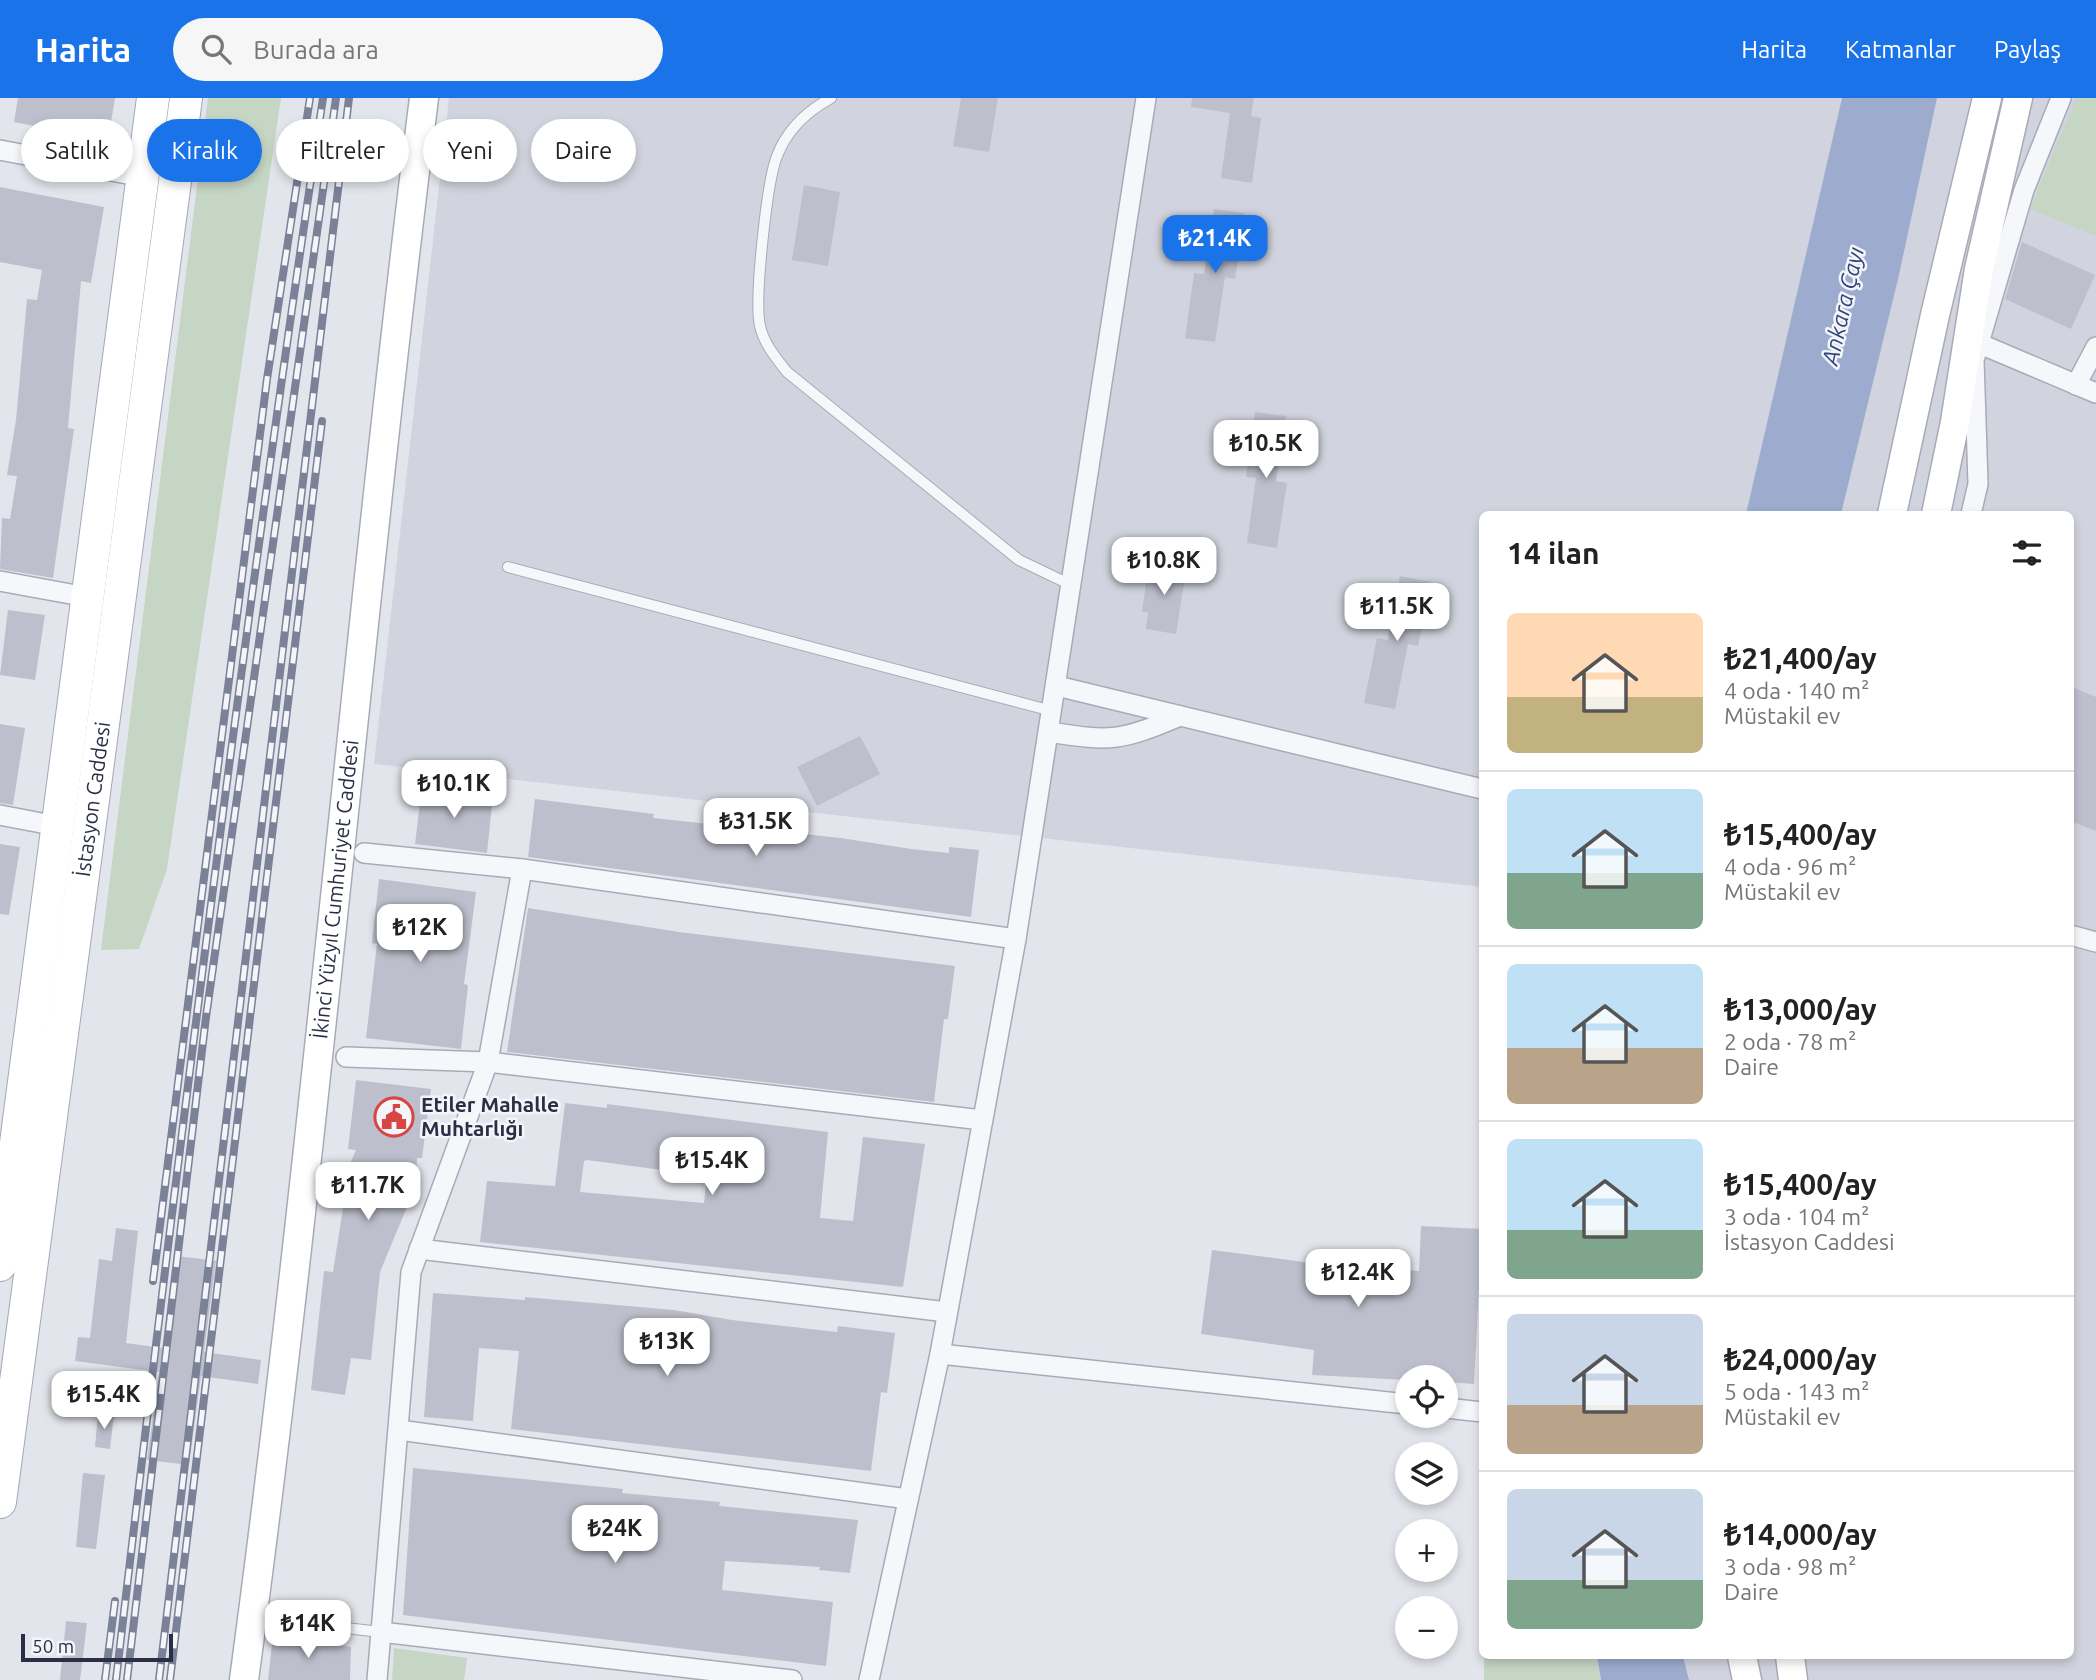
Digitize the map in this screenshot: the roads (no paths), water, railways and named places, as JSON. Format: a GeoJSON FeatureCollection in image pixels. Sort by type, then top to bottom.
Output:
{"type":"FeatureCollection","features":[{"type":"Feature","properties":{"kind":"main road","name":"İstasyon Caddesi"},"geometry":{"type":"LineString","coordinates":[[0,1265],[10,1105],[57,826],[153,98]]}},
{"type":"Feature","properties":{"kind":"main road","name":"İstasyon Caddesi"},"geometry":{"type":"LineString","coordinates":[[0,1502],[186,98]]}},
{"type":"Feature","properties":{"kind":"main road","name":"İkinci Yüzyıl Cumhuriyet Caddesi"},"geometry":{"type":"LineString","coordinates":[[244,1680],[296,1272],[316,1054],[424,98]]}},
{"type":"Feature","properties":{"kind":"main road"},"geometry":{"type":"LineString","coordinates":[[1893,511],[1935,315],[1987,98]]}},
{"type":"Feature","properties":{"kind":"main road"},"geometry":{"type":"LineString","coordinates":[[1937,511],[1955,422],[1979,269],[2018,98]]}},
{"type":"Feature","properties":{"kind":"main road"},"geometry":{"type":"LineString","coordinates":[[10,1105],[52,1112]]}},
{"type":"Feature","properties":{"kind":"main road"},"geometry":{"type":"LineString","coordinates":[[1743,1659],[1747,1680]]}},
{"type":"Feature","properties":{"kind":"main road"},"geometry":{"type":"LineString","coordinates":[[1790,1659],[1793,1680]]}},
{"type":"Feature","properties":{"kind":"street"},"geometry":{"type":"LineString","coordinates":[[869,1680],[940,1354],[1016,939],[1146,98]]}},
{"type":"Feature","properties":{"kind":"street"},"geometry":{"type":"LineString","coordinates":[[1972,511],[1978,484],[1974,360],[2024,190],[2061,98]]}},
{"type":"Feature","properties":{"kind":"street"},"geometry":{"type":"LineString","coordinates":[[0,150],[143,177]]}},
{"type":"Feature","properties":{"kind":"street"},"geometry":{"type":"LineString","coordinates":[[1978,343],[2096,393]]}},
{"type":"Feature","properties":{"kind":"street"},"geometry":{"type":"LineString","coordinates":[[2076,385],[2096,347]]}},
{"type":"Feature","properties":{"kind":"street"},"geometry":{"type":"LineString","coordinates":[[0,581],[87,597]]}},
{"type":"Feature","properties":{"kind":"street"},"geometry":{"type":"LineString","coordinates":[[1057,685],[1479,788]]}},
{"type":"Feature","properties":{"kind":"street"},"geometry":{"type":"LineString","coordinates":[[1049,732],[1102,740],[1120,739],[1180,716]]}},
{"type":"Feature","properties":{"kind":"street"},"geometry":{"type":"LineString","coordinates":[[0,815],[57,826]]}},
{"type":"Feature","properties":{"kind":"street"},"geometry":{"type":"LineString","coordinates":[[364,853],[522,869],[1016,939]]}},
{"type":"Feature","properties":{"kind":"street"},"geometry":{"type":"LineString","coordinates":[[377,1680],[411,1272],[488,1062],[522,869]]}},
{"type":"Feature","properties":{"kind":"street"},"geometry":{"type":"LineString","coordinates":[[2074,937],[2096,942]]}},
{"type":"Feature","properties":{"kind":"street"},"geometry":{"type":"LineString","coordinates":[[346,1057],[488,1062],[982,1120]]}},
{"type":"Feature","properties":{"kind":"street"},"geometry":{"type":"LineString","coordinates":[[419,1249],[947,1311]]}},
{"type":"Feature","properties":{"kind":"street"},"geometry":{"type":"LineString","coordinates":[[940,1354],[1395,1403]]}},
{"type":"Feature","properties":{"kind":"street"},"geometry":{"type":"LineString","coordinates":[[1458,1409],[1479,1412]]}},
{"type":"Feature","properties":{"kind":"street"},"geometry":{"type":"LineString","coordinates":[[399,1430],[908,1499]]}},
{"type":"Feature","properties":{"kind":"street"},"geometry":{"type":"LineString","coordinates":[[381,1632],[792,1680]]}},
{"type":"Feature","properties":{"kind":"lane"},"geometry":{"type":"LineString","coordinates":[[831,98],[808,113],[790,131],[776,157],[759,294],[760,326],[768,346],[786,372],[1009,551],[1069,584]]}},
{"type":"Feature","properties":{"kind":"lane"},"geometry":{"type":"LineString","coordinates":[[508,567],[1052,711]]}},
{"type":"Feature","properties":{"kind":"lane"},"geometry":{"type":"LineString","coordinates":[[301,1623],[381,1632]]}},
{"type":"Feature","properties":{"kind":"water","name":"Ankara Çayı"},"geometry":{"type":"Polygon","coordinates":[[[1842,98],[1937,98],[1899,275],[1842,511],[1747,511],[1842,98]]]}},
{"type":"Feature","properties":{"kind":"water"},"geometry":{"type":"Polygon","coordinates":[[[1598,1659],[1684,1659],[1689,1680],[1601,1680],[1598,1659]]]}},
{"type":"Feature","properties":{"kind":"railway"},"geometry":{"type":"LineString","coordinates":[[153,1281],[267,379],[310,98]]}},
{"type":"Feature","properties":{"kind":"railway"},"geometry":{"type":"LineString","coordinates":[[116,1680],[213,888],[323,98]]}},
{"type":"Feature","properties":{"kind":"railway"},"geometry":{"type":"LineString","coordinates":[[127,1680],[206,1017],[336,98]]}},
{"type":"Feature","properties":{"kind":"railway"},"geometry":{"type":"LineString","coordinates":[[159,1680],[349,98]]}},
{"type":"Feature","properties":{"kind":"railway"},"geometry":{"type":"LineString","coordinates":[[170,1680],[322,421]]}},
{"type":"Feature","properties":{"kind":"railway"},"geometry":{"type":"LineString","coordinates":[[105,1680],[115,1601]]}},
{"type":"Feature","properties":{"kind":"place","name":"Etiler Mahalle Muhtarlığı"},"geometry":{"type":"Point","coordinates":[394,1117]}}]}
